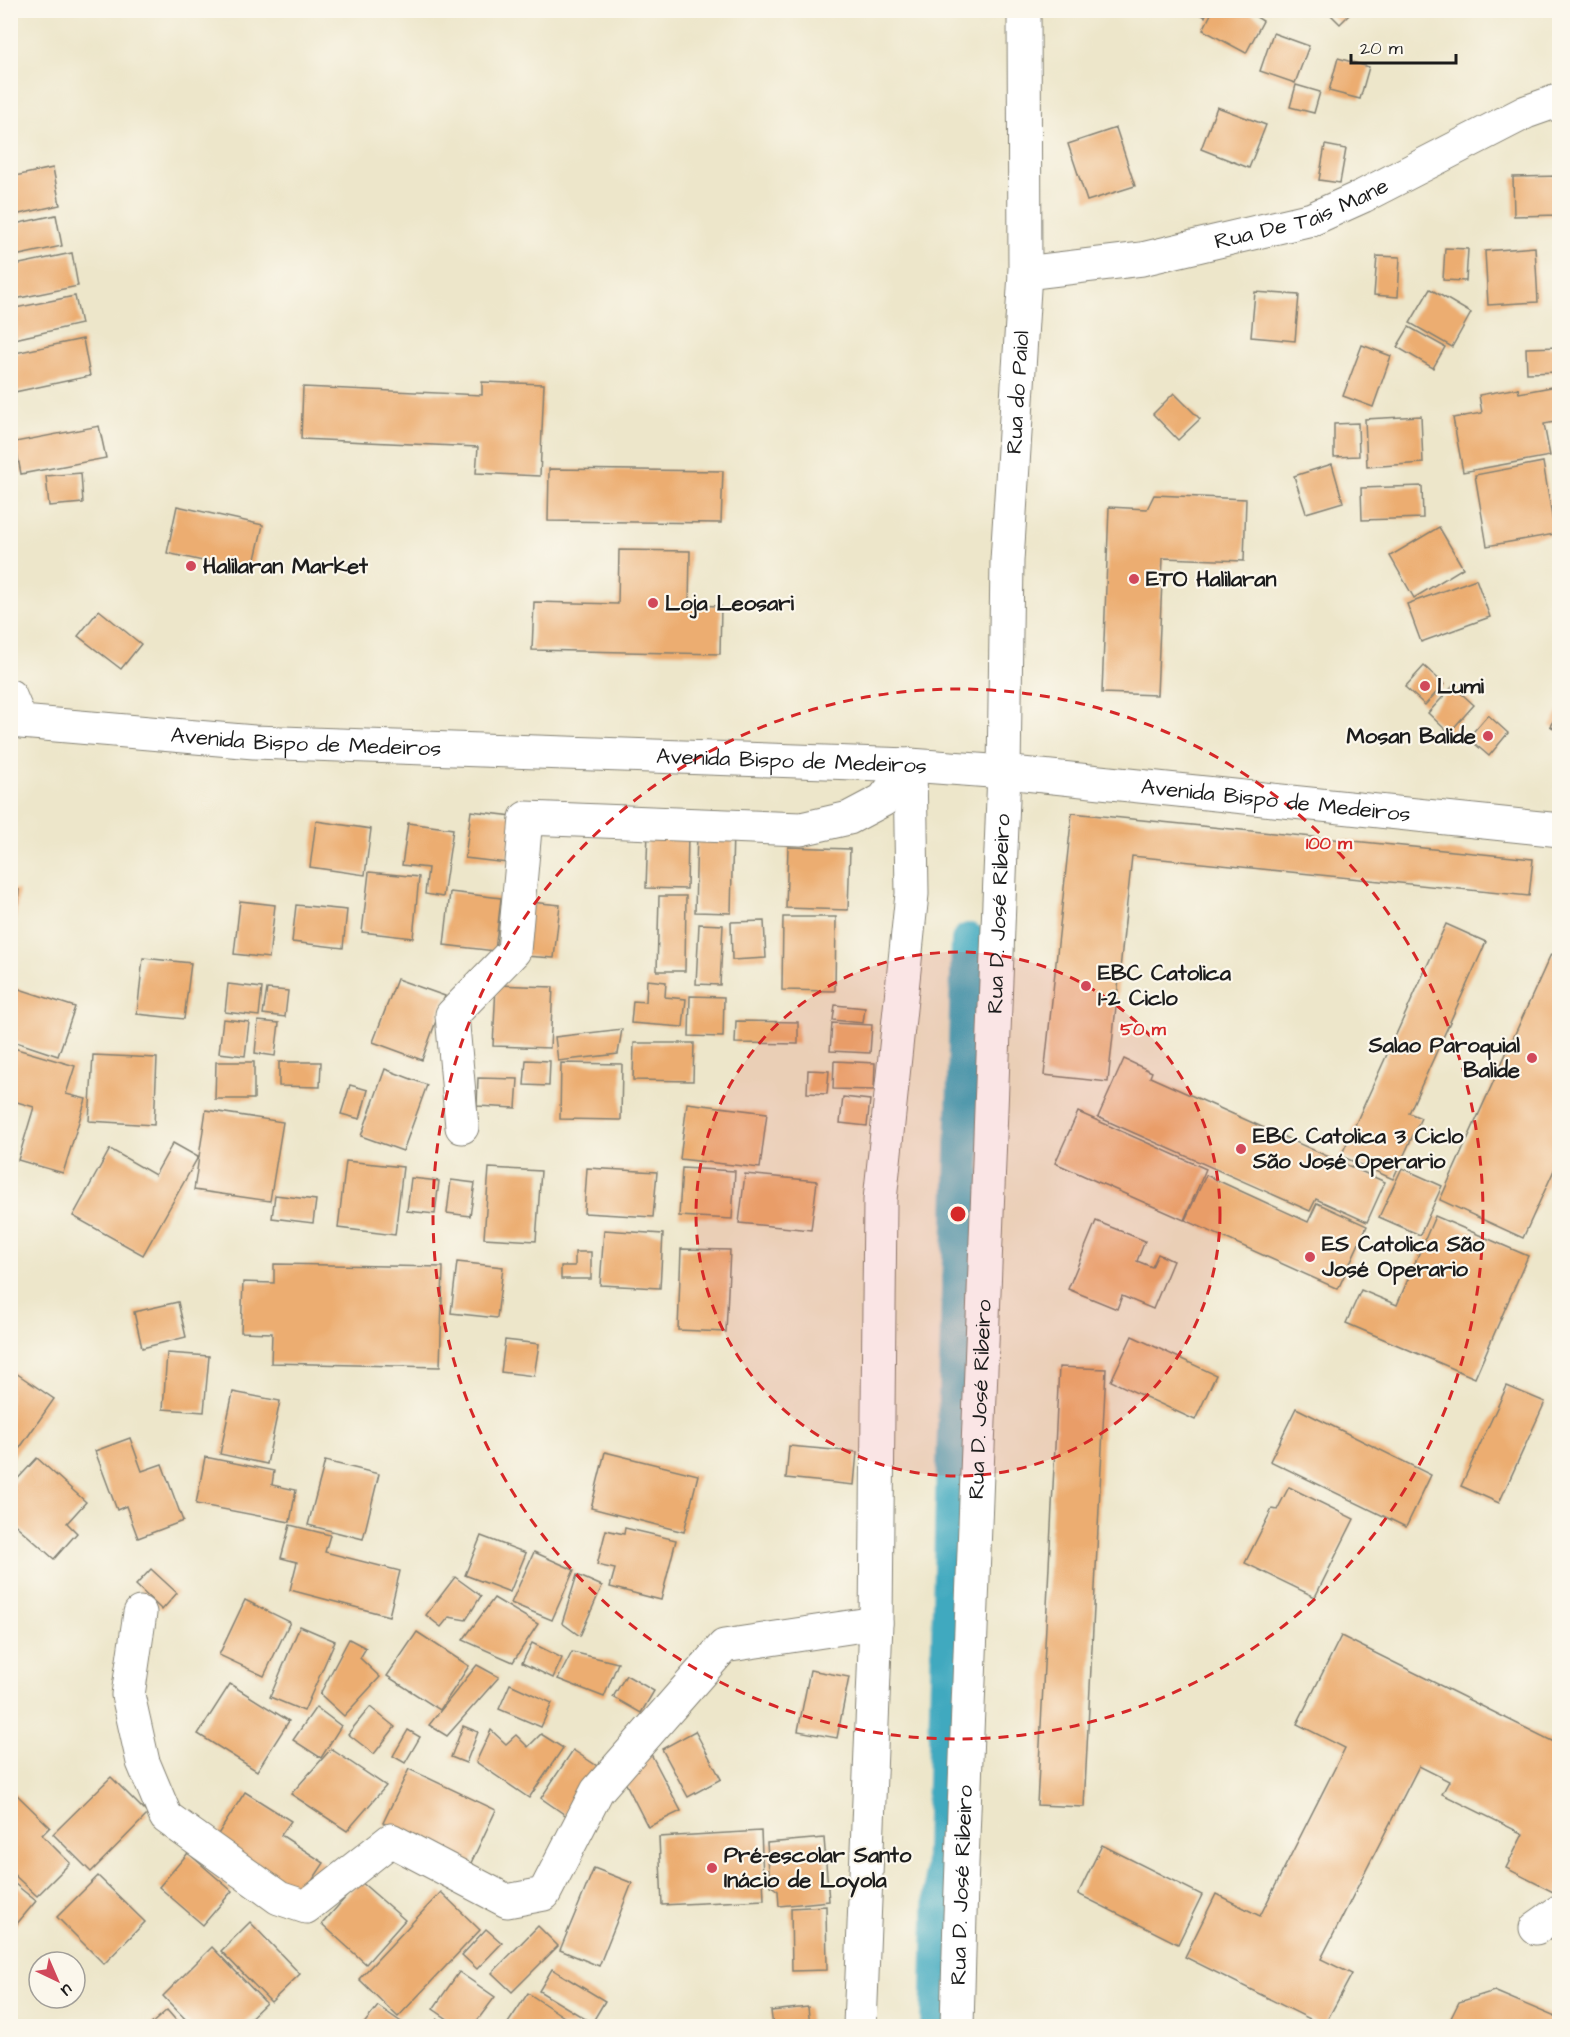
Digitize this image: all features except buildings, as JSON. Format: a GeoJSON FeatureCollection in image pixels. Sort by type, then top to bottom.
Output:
{"type":"FeatureCollection","features":[{"type":"Feature","properties":{"kind":"street","name":"Rua do Paiol"},"geometry":{"type":"LineString","coordinates":[[1004,772],[1007,561],[1024,273],[1024,10]]}},
{"type":"Feature","properties":{"kind":"street","name":"Rua De Tais Mane"},"geometry":{"type":"LineString","coordinates":[[1024,273],[1142,259],[1312,219],[1363,196],[1516,117],[1560,100]]}},
{"type":"Feature","properties":{"kind":"street","name":"Avenida Bispo de Medeiros"},"geometry":{"type":"LineString","coordinates":[[14,717],[254,742],[910,765],[1004,772],[1560,831]]}},
{"type":"Feature","properties":{"kind":"street"},"geometry":{"type":"LineString","coordinates":[[462,1126],[452,1015],[514,951],[526,818],[801,829],[849,818],[884,800],[910,765]]}},
{"type":"Feature","properties":{"kind":"street"},"geometry":{"type":"LineString","coordinates":[[860,2026],[876,1623],[880,1200],[912,894],[910,765]]}},
{"type":"Feature","properties":{"kind":"street","name":"Rua D. José Ribeiro"},"geometry":{"type":"LineString","coordinates":[[957,2026],[1004,772]]}},
{"type":"Feature","properties":{"kind":"street"},"geometry":{"type":"LineString","coordinates":[[141,1612],[128,1695],[143,1762],[166,1817],[279,1898],[306,1907],[391,1840],[507,1901],[544,1894],[597,1791],[724,1646],[876,1623]]}},
{"type":"Feature","properties":{"kind":"waterway"},"geometry":{"type":"LineString","coordinates":[[938,2026],[969,941]]}},
{"type":"Feature","properties":{"kind":"place","name":"Halilaran Market"},"geometry":{"type":"Point","coordinates":[191,566]}},
{"type":"Feature","properties":{"kind":"place","name":"ETO Halilaran"},"geometry":{"type":"Point","coordinates":[1134,579]}},
{"type":"Feature","properties":{"kind":"place","name":"Loja Leosari"},"geometry":{"type":"Point","coordinates":[653,603]}},
{"type":"Feature","properties":{"kind":"place","name":"Lumi"},"geometry":{"type":"Point","coordinates":[1425,686]}},
{"type":"Feature","properties":{"kind":"place","name":"Mosan Balide"},"geometry":{"type":"Point","coordinates":[1488,736]}},
{"type":"Feature","properties":{"kind":"place","name":"EBC Catolica 1-2 Ciclo"},"geometry":{"type":"Point","coordinates":[1086,986]}},
{"type":"Feature","properties":{"kind":"place","name":"Salao Paroquial Balide"},"geometry":{"type":"Point","coordinates":[1532,1058]}},
{"type":"Feature","properties":{"kind":"place","name":"EBC Catolica 3 Ciclo São José Operario"},"geometry":{"type":"Point","coordinates":[1241,1149]}},
{"type":"Feature","properties":{"kind":"place","name":"ES Catolica São José Operario"},"geometry":{"type":"Point","coordinates":[1310,1257]}},
{"type":"Feature","properties":{"kind":"place","name":"Pré-escolar Santo Inácio de Loyola"},"geometry":{"type":"Point","coordinates":[712,1868]}}]}
